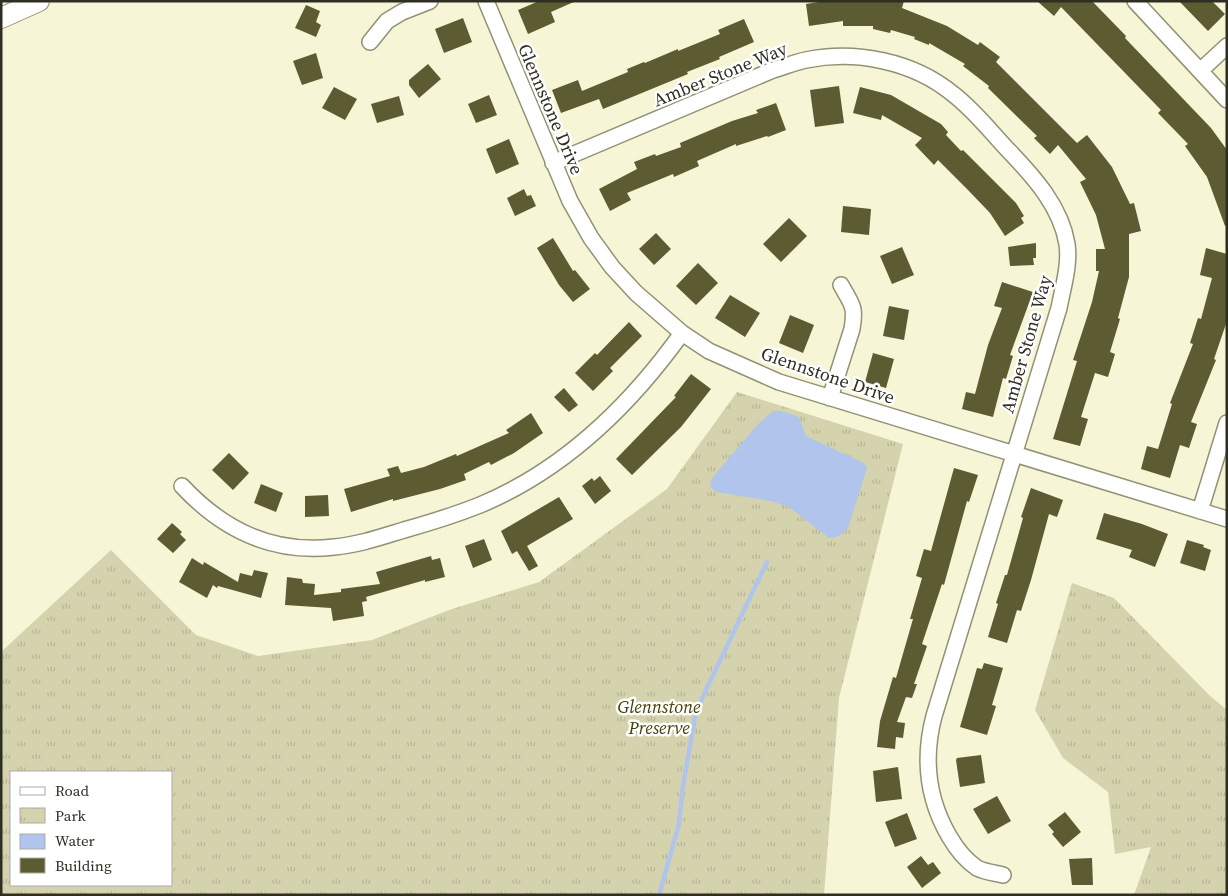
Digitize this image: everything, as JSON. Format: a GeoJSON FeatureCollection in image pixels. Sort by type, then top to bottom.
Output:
{"type":"FeatureCollection","features":[{"type":"Feature","properties":{"kind":"street"},"geometry":{"type":"LineString","coordinates":[[1,18],[39,1]]}},
{"type":"Feature","properties":{"kind":"street"},"geometry":{"type":"LineString","coordinates":[[370,42],[387,21],[402,12],[430,1]]}},
{"type":"Feature","properties":{"kind":"street","name":"Glennstone Drive"},"geometry":{"type":"LineString","coordinates":[[486,1],[553,163],[578,216],[612,267],[636,293],[682,333],[709,351],[779,382],[1227,519]]}},
{"type":"Feature","properties":{"kind":"street"},"geometry":{"type":"LineString","coordinates":[[1135,1],[1227,100]]}},
{"type":"Feature","properties":{"kind":"street"},"geometry":{"type":"LineString","coordinates":[[1200,70],[1227,46]]}},
{"type":"Feature","properties":{"kind":"street","name":"Amber Stone Way"},"geometry":{"type":"LineString","coordinates":[[553,163],[773,70],[805,60],[840,56],[874,58],[906,67],[953,94],[1015,157],[1044,191],[1059,216],[1067,244],[1066,270],[1059,308],[934,716],[929,735],[928,751],[928,773],[931,794],[946,830],[957,849],[979,868],[1003,875]]}},
{"type":"Feature","properties":{"kind":"street"},"geometry":{"type":"LineString","coordinates":[[830,398],[854,318],[854,308],[841,285]]}},
{"type":"Feature","properties":{"kind":"street"},"geometry":{"type":"LineString","coordinates":[[182,486],[204,508],[225,523],[265,543],[289,547],[312,549],[360,543],[454,515],[516,488],[568,455],[596,432],[635,394],[682,333]]}},
{"type":"Feature","properties":{"kind":"street"},"geometry":{"type":"LineString","coordinates":[[1200,510],[1227,423]]}},
{"type":"Feature","properties":{"kind":"green space","name":"Glennstone Preserve"},"geometry":{"type":"Polygon","coordinates":[[[737,392],[903,444],[839,698],[824,895],[1,895],[1,652],[111,550],[196,635],[258,656],[372,640],[449,610],[539,582],[667,489],[737,392]]]}},
{"type":"Feature","properties":{"kind":"green space"},"geometry":{"type":"Polygon","coordinates":[[[1072,583],[1114,598],[1209,695],[1227,710],[1227,895],[1134,895],[1151,847],[1115,854],[1108,792],[1063,758],[1035,710],[1072,583]]]}},
{"type":"Feature","properties":{"kind":"water"},"geometry":{"type":"Polygon","coordinates":[[[773,411],[781,411],[799,417],[806,436],[864,463],[867,468],[848,528],[840,535],[829,538],[789,507],[771,501],[716,492],[710,486],[712,478],[759,423],[773,411]]]}},
{"type":"Feature","properties":{"kind":"building"},"geometry":{"type":"Polygon","coordinates":[[[539,1],[576,1],[551,12],[555,22],[528,34],[518,10],[539,1]]]}},
{"type":"Feature","properties":{"kind":"building"},"geometry":{"type":"Polygon","coordinates":[[[825,1],[904,1],[902,8],[947,26],[978,45],[980,42],[1000,57],[996,62],[1077,143],[1087,135],[1112,167],[1130,204],[1134,203],[1141,231],[1129,234],[1129,277],[1118,318],[1120,319],[1110,352],[1115,354],[1108,377],[1095,373],[1081,417],[1088,419],[1080,446],[1053,439],[1077,361],[1073,360],[1092,302],[1099,271],[1096,271],[1096,249],[1105,249],[1096,215],[1080,182],[1086,179],[1058,145],[1050,154],[1034,138],[1037,136],[988,88],[989,86],[963,66],[965,64],[929,43],[929,45],[914,39],[915,37],[891,30],[890,33],[873,29],[873,26],[843,26],[843,21],[809,26],[806,4],[825,1]]]}},
{"type":"Feature","properties":{"kind":"building"},"geometry":{"type":"Polygon","coordinates":[[[1037,1],[1092,1],[1211,128],[1227,150],[1227,226],[1225,226],[1207,177],[1185,146],[1188,144],[1158,113],[1161,110],[1061,7],[1054,16],[1037,1]]]}},
{"type":"Feature","properties":{"kind":"building"},"geometry":{"type":"Polygon","coordinates":[[[1179,1],[1212,1],[1225,14],[1208,31],[1179,1]]]}},
{"type":"Feature","properties":{"kind":"building"},"geometry":{"type":"Polygon","coordinates":[[[306,5],[320,11],[316,22],[321,25],[316,37],[295,28],[306,5]]]}},
{"type":"Feature","properties":{"kind":"building"},"geometry":{"type":"Polygon","coordinates":[[[463,18],[472,42],[444,53],[435,29],[463,18]]]}},
{"type":"Feature","properties":{"kind":"building"},"geometry":{"type":"Polygon","coordinates":[[[744,19],[754,42],[719,57],[720,59],[687,72],[688,74],[603,109],[599,99],[561,113],[552,90],[578,80],[582,91],[628,72],[627,69],[720,34],[718,30],[744,19]]]}},
{"type":"Feature","properties":{"kind":"building"},"geometry":{"type":"Polygon","coordinates":[[[316,53],[323,78],[302,85],[293,61],[316,53]]]}},
{"type":"Feature","properties":{"kind":"building"},"geometry":{"type":"Polygon","coordinates":[[[428,64],[441,79],[419,98],[409,85],[409,80],[428,64]]]}},
{"type":"Feature","properties":{"kind":"building"},"geometry":{"type":"Polygon","coordinates":[[[839,86],[844,123],[815,127],[810,90],[839,86]]]}},
{"type":"Feature","properties":{"kind":"building"},"geometry":{"type":"Polygon","coordinates":[[[334,87],[357,99],[345,120],[322,108],[334,87]]]}},
{"type":"Feature","properties":{"kind":"building"},"geometry":{"type":"Polygon","coordinates":[[[860,87],[891,95],[941,124],[948,132],[946,135],[961,151],[963,150],[1016,203],[1024,216],[1021,218],[1024,223],[1005,236],[990,213],[968,190],[938,160],[934,165],[915,145],[922,138],[882,115],[881,120],[853,113],[860,87]]]}},
{"type":"Feature","properties":{"kind":"building"},"geometry":{"type":"Polygon","coordinates":[[[489,95],[497,115],[476,123],[468,104],[489,95]]]}},
{"type":"Feature","properties":{"kind":"building"},"geometry":{"type":"Polygon","coordinates":[[[399,96],[404,115],[377,123],[371,104],[399,96]]]}},
{"type":"Feature","properties":{"kind":"building"},"geometry":{"type":"Polygon","coordinates":[[[776,103],[786,130],[736,146],[736,144],[697,161],[699,166],[674,177],[673,174],[627,193],[631,200],[610,211],[599,189],[637,169],[634,162],[681,147],[680,143],[732,121],[758,113],[756,110],[776,103]]]}},
{"type":"Feature","properties":{"kind":"building"},"geometry":{"type":"Polygon","coordinates":[[[509,139],[519,164],[496,174],[486,149],[509,139]]]}},
{"type":"Feature","properties":{"kind":"building"},"geometry":{"type":"Polygon","coordinates":[[[524,189],[527,196],[531,195],[536,206],[515,216],[507,198],[524,189]]]}},
{"type":"Feature","properties":{"kind":"building"},"geometry":{"type":"Polygon","coordinates":[[[843,206],[871,209],[869,235],[841,232],[843,206]]]}},
{"type":"Feature","properties":{"kind":"building"},"geometry":{"type":"Polygon","coordinates":[[[789,218],[807,236],[781,262],[763,244],[789,218]]]}},
{"type":"Feature","properties":{"kind":"building"},"geometry":{"type":"Polygon","coordinates":[[[656,233],[671,249],[654,265],[639,249],[656,233]]]}},
{"type":"Feature","properties":{"kind":"building"},"geometry":{"type":"Polygon","coordinates":[[[553,238],[573,271],[575,270],[590,289],[573,302],[559,285],[537,248],[553,238]]]}},
{"type":"Feature","properties":{"kind":"building"},"geometry":{"type":"Polygon","coordinates":[[[1036,243],[1036,258],[1033,258],[1034,265],[1010,266],[1008,247],[1036,243]]]}},
{"type":"Feature","properties":{"kind":"building"},"geometry":{"type":"Polygon","coordinates":[[[902,247],[914,275],[892,284],[880,256],[902,247]]]}},
{"type":"Feature","properties":{"kind":"building"},"geometry":{"type":"Polygon","coordinates":[[[1206,248],[1227,254],[1227,321],[1214,359],[1216,360],[1191,422],[1197,424],[1189,448],[1180,445],[1170,478],[1141,469],[1147,446],[1158,449],[1172,404],[1170,403],[1193,344],[1190,343],[1198,318],[1201,319],[1212,278],[1200,275],[1206,248]]]}},
{"type":"Feature","properties":{"kind":"building"},"geometry":{"type":"Polygon","coordinates":[[[698,263],[718,283],[696,305],[676,286],[698,263]]]}},
{"type":"Feature","properties":{"kind":"building"},"geometry":{"type":"Polygon","coordinates":[[[1002,282],[1033,292],[1010,355],[1013,356],[1006,379],[1003,378],[993,417],[962,409],[966,392],[975,394],[988,345],[1002,308],[994,306],[1002,282]]]}},
{"type":"Feature","properties":{"kind":"building"},"geometry":{"type":"Polygon","coordinates":[[[730,295],[760,313],[745,337],[715,318],[730,295]]]}},
{"type":"Feature","properties":{"kind":"building"},"geometry":{"type":"Polygon","coordinates":[[[889,306],[909,310],[904,340],[883,336],[889,306]]]}},
{"type":"Feature","properties":{"kind":"building"},"geometry":{"type":"Polygon","coordinates":[[[790,315],[814,325],[803,353],[779,343],[790,315]]]}},
{"type":"Feature","properties":{"kind":"building"},"geometry":{"type":"Polygon","coordinates":[[[629,322],[642,336],[610,368],[613,371],[593,391],[575,373],[595,353],[597,355],[629,322]]]}},
{"type":"Feature","properties":{"kind":"building"},"geometry":{"type":"Polygon","coordinates":[[[873,353],[894,359],[886,388],[865,382],[873,353]]]}},
{"type":"Feature","properties":{"kind":"building"},"geometry":{"type":"Polygon","coordinates":[[[691,374],[711,389],[681,427],[632,475],[616,459],[676,397],[674,396],[691,374]]]}},
{"type":"Feature","properties":{"kind":"building"},"geometry":{"type":"Polygon","coordinates":[[[564,388],[578,405],[569,412],[554,397],[564,388]]]}},
{"type":"Feature","properties":{"kind":"building"},"geometry":{"type":"Polygon","coordinates":[[[531,413],[543,433],[514,453],[491,465],[489,462],[464,474],[466,480],[440,489],[393,501],[393,499],[351,512],[344,489],[390,476],[387,469],[398,466],[401,473],[424,467],[456,454],[457,456],[509,433],[506,430],[531,413]]]}},
{"type":"Feature","properties":{"kind":"building"},"geometry":{"type":"Polygon","coordinates":[[[229,453],[249,473],[233,490],[212,470],[229,453]]]}},
{"type":"Feature","properties":{"kind":"building"},"geometry":{"type":"Polygon","coordinates":[[[954,468],[978,475],[969,502],[967,501],[944,585],[942,584],[922,644],[927,646],[914,684],[917,684],[912,698],[906,697],[897,722],[905,723],[903,738],[896,737],[895,749],[877,747],[880,721],[893,677],[896,678],[913,619],[910,619],[922,578],[916,576],[924,549],[931,551],[954,468]]]}},
{"type":"Feature","properties":{"kind":"building"},"geometry":{"type":"Polygon","coordinates":[[[600,476],[611,491],[595,504],[582,486],[592,478],[594,481],[600,476]]]}},
{"type":"Feature","properties":{"kind":"building"},"geometry":{"type":"Polygon","coordinates":[[[261,484],[283,493],[276,512],[254,503],[261,484]]]}},
{"type":"Feature","properties":{"kind":"building"},"geometry":{"type":"Polygon","coordinates":[[[1031,488],[1063,500],[1057,517],[1049,514],[1021,611],[1017,610],[1007,643],[988,637],[998,604],[996,603],[1005,575],[1007,575],[1023,518],[1021,517],[1031,488]]]}},
{"type":"Feature","properties":{"kind":"building"},"geometry":{"type":"Polygon","coordinates":[[[328,495],[329,516],[305,517],[305,496],[328,495]]]}},
{"type":"Feature","properties":{"kind":"building"},"geometry":{"type":"Polygon","coordinates":[[[559,497],[573,519],[527,546],[538,566],[529,571],[517,551],[512,554],[501,531],[559,497]]]}},
{"type":"Feature","properties":{"kind":"building"},"geometry":{"type":"Polygon","coordinates":[[[1104,513],[1168,534],[1155,567],[1129,557],[1132,550],[1096,539],[1104,513]]]}},
{"type":"Feature","properties":{"kind":"building"},"geometry":{"type":"Polygon","coordinates":[[[172,523],[182,532],[180,534],[186,540],[173,553],[157,539],[172,523]]]}},
{"type":"Feature","properties":{"kind":"building"},"geometry":{"type":"Polygon","coordinates":[[[484,539],[492,560],[473,568],[465,546],[484,539]]]}},
{"type":"Feature","properties":{"kind":"building"},"geometry":{"type":"Polygon","coordinates":[[[1187,540],[1204,545],[1203,547],[1211,550],[1205,571],[1180,563],[1187,540]]]}},
{"type":"Feature","properties":{"kind":"building"},"geometry":{"type":"Polygon","coordinates":[[[431,556],[432,560],[440,558],[445,577],[425,582],[425,580],[366,597],[367,601],[362,602],[364,616],[333,621],[331,608],[285,605],[287,577],[302,579],[303,583],[315,584],[314,595],[341,592],[341,589],[380,584],[376,572],[431,556]]]}},
{"type":"Feature","properties":{"kind":"building"},"geometry":{"type":"Polygon","coordinates":[[[192,558],[203,565],[204,562],[238,582],[240,573],[252,576],[254,570],[268,573],[261,598],[218,586],[217,588],[213,585],[207,598],[179,582],[192,558]]]}},
{"type":"Feature","properties":{"kind":"building"},"geometry":{"type":"Polygon","coordinates":[[[984,663],[1003,668],[992,705],[996,706],[987,735],[960,727],[977,668],[982,669],[984,663]]]}},
{"type":"Feature","properties":{"kind":"building"},"geometry":{"type":"Polygon","coordinates":[[[981,755],[985,783],[960,787],[957,758],[981,755]]]}},
{"type":"Feature","properties":{"kind":"building"},"geometry":{"type":"Polygon","coordinates":[[[898,767],[902,799],[876,802],[873,771],[898,767]]]}},
{"type":"Feature","properties":{"kind":"building"},"geometry":{"type":"Polygon","coordinates":[[[997,796],[1011,821],[988,834],[973,809],[997,796]]]}},
{"type":"Feature","properties":{"kind":"building"},"geometry":{"type":"Polygon","coordinates":[[[1065,812],[1081,832],[1063,847],[1052,834],[1054,832],[1048,825],[1065,812]]]}},
{"type":"Feature","properties":{"kind":"building"},"geometry":{"type":"Polygon","coordinates":[[[907,813],[917,839],[895,847],[885,822],[907,813]]]}},
{"type":"Feature","properties":{"kind":"building"},"geometry":{"type":"Polygon","coordinates":[[[921,856],[928,865],[933,862],[941,873],[922,888],[907,867],[921,856]]]}},
{"type":"Feature","properties":{"kind":"building"},"geometry":{"type":"Polygon","coordinates":[[[1092,858],[1093,885],[1072,885],[1069,859],[1092,858]]]}},
{"type":"Feature","properties":{"kind":"waterway"},"geometry":{"type":"LineString","coordinates":[[659,895],[679,824],[683,786],[696,711],[767,562]]}}]}
